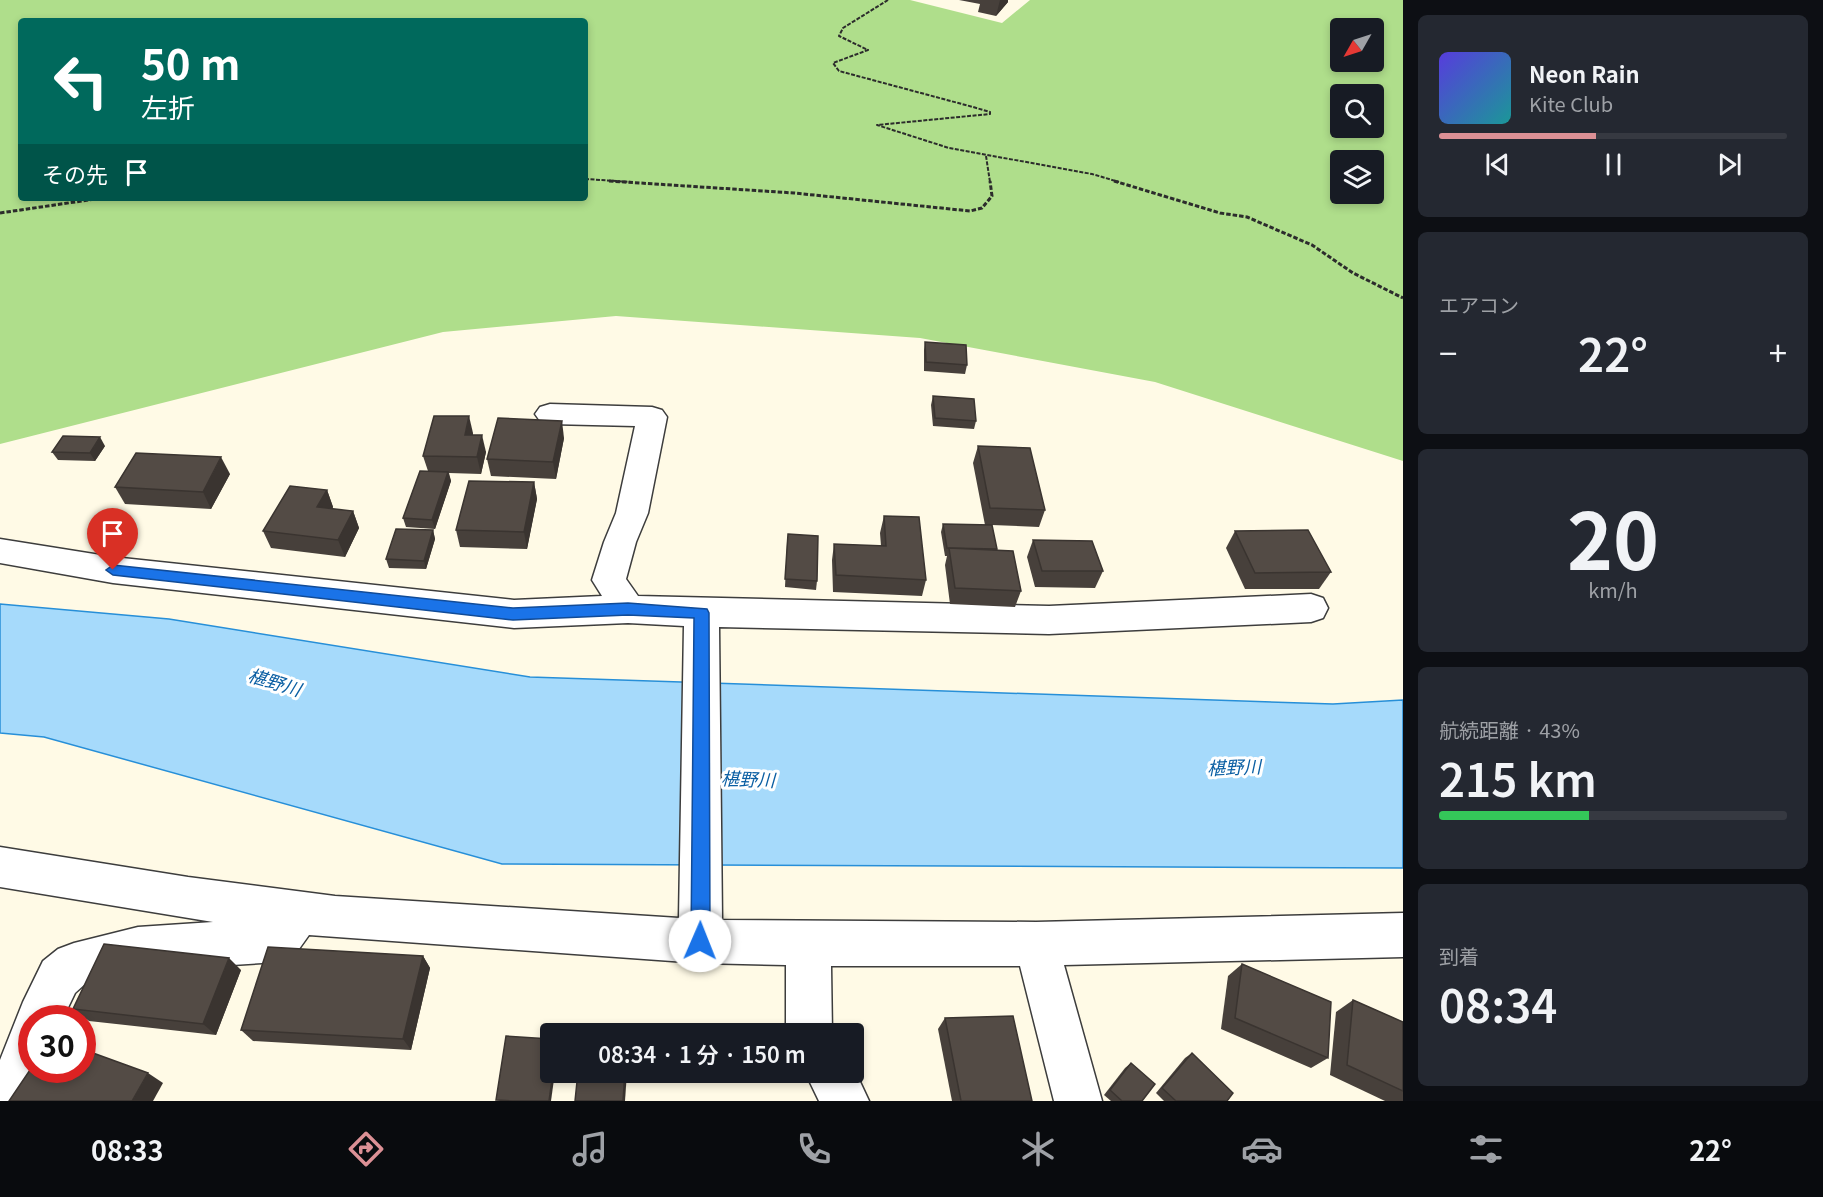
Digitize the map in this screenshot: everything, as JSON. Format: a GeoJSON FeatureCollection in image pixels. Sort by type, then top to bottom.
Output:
{"type":"FeatureCollection","features":[{"type":"Feature","properties":{"kind":"street"},"geometry":{"type":"LineString","coordinates":[[550,414],[652,417],[632,513],[620,542],[609,580],[628,609]]}},
{"type":"Feature","properties":{"kind":"street"},"geometry":{"type":"LineString","coordinates":[[0,551],[113,570],[513,614],[628,609],[701,620],[1049,620],[1311,608]]}},
{"type":"Feature","properties":{"kind":"street"},"geometry":{"type":"LineString","coordinates":[[701,620],[701,924]]}},
{"type":"Feature","properties":{"kind":"street"},"geometry":{"type":"LineString","coordinates":[[0,867],[188,898],[335,917],[701,924],[808,944],[1036,944],[1403,935]]}},
{"type":"Feature","properties":{"kind":"street"},"geometry":{"type":"LineString","coordinates":[[45,1005],[59,977],[74,965],[138,949],[278,940],[299,912]]}},
{"type":"Feature","properties":{"kind":"street"},"geometry":{"type":"LineString","coordinates":[[808,944],[809,1023]]}},
{"type":"Feature","properties":{"kind":"street"},"geometry":{"type":"LineString","coordinates":[[1036,944],[1078,1101]]}},
{"type":"Feature","properties":{"kind":"street"},"geometry":{"type":"LineString","coordinates":[[8,1101],[18,1075]]}},
{"type":"Feature","properties":{"kind":"street"},"geometry":{"type":"LineString","coordinates":[[835,1083],[845,1101]]}},
{"type":"Feature","properties":{"kind":"path"},"geometry":{"type":"LineString","coordinates":[[888,0],[843,28],[839,36],[868,50],[833,63],[839,71],[990,112],[990,114],[877,125],[949,148],[1092,174],[1190,205],[1247,217],[1312,245],[1353,273],[1403,298]]}},
{"type":"Feature","properties":{"kind":"path"},"geometry":{"type":"LineString","coordinates":[[588,179],[794,193],[970,212],[982,208],[992,196],[986,156]]}},
{"type":"Feature","properties":{"kind":"path"},"geometry":{"type":"LineString","coordinates":[[0,213],[82,201]]}},
{"type":"Feature","properties":{"kind":"green space"},"geometry":{"type":"Polygon","coordinates":[[[0,0],[910,0],[1002,23],[1030,0],[1403,0],[1403,461],[1155,382],[920,338],[616,316],[443,332],[0,444],[0,0]]]}},
{"type":"Feature","properties":{"kind":"water","name":"椹野川"},"geometry":{"type":"Polygon","coordinates":[[[0,604],[169,619],[530,677],[1333,704],[1403,700],[1403,868],[502,864],[44,737],[0,733],[0,604]]]}},
{"type":"Feature","properties":{"kind":"building"},"geometry":{"type":"Polygon","coordinates":[[[925,342],[966,345],[967,365],[926,362],[925,342]]]}},
{"type":"Feature","properties":{"kind":"building"},"geometry":{"type":"Polygon","coordinates":[[[933,396],[974,399],[976,421],[935,418],[933,396]]]}},
{"type":"Feature","properties":{"kind":"building"},"geometry":{"type":"Polygon","coordinates":[[[434,416],[469,416],[465,435],[482,435],[477,457],[423,456],[434,416]]]}},
{"type":"Feature","properties":{"kind":"building"},"geometry":{"type":"Polygon","coordinates":[[[498,418],[562,421],[553,462],[487,459],[498,418]]]}},
{"type":"Feature","properties":{"kind":"building"},"geometry":{"type":"Polygon","coordinates":[[[63,436],[100,437],[90,453],[52,452],[63,436]]]}},
{"type":"Feature","properties":{"kind":"building"},"geometry":{"type":"Polygon","coordinates":[[[978,446],[1030,448],[1045,510],[990,508],[978,446]]]}},
{"type":"Feature","properties":{"kind":"building"},"geometry":{"type":"Polygon","coordinates":[[[136,453],[221,457],[203,492],[115,487],[136,453]]]}},
{"type":"Feature","properties":{"kind":"building"},"geometry":{"type":"Polygon","coordinates":[[[420,471],[448,472],[432,520],[403,518],[420,471]]]}},
{"type":"Feature","properties":{"kind":"building"},"geometry":{"type":"Polygon","coordinates":[[[469,481],[534,482],[524,532],[456,530],[469,481]]]}},
{"type":"Feature","properties":{"kind":"building"},"geometry":{"type":"Polygon","coordinates":[[[290,486],[327,490],[317,507],[353,511],[338,540],[263,531],[290,486]]]}},
{"type":"Feature","properties":{"kind":"building"},"geometry":{"type":"Polygon","coordinates":[[[884,516],[919,517],[926,580],[836,575],[834,544],[886,546],[884,516]]]}},
{"type":"Feature","properties":{"kind":"building"},"geometry":{"type":"Polygon","coordinates":[[[943,524],[992,525],[997,549],[947,548],[943,524]]]}},
{"type":"Feature","properties":{"kind":"building"},"geometry":{"type":"Polygon","coordinates":[[[396,529],[433,530],[424,561],[386,559],[396,529]]]}},
{"type":"Feature","properties":{"kind":"building"},"geometry":{"type":"Polygon","coordinates":[[[1308,530],[1331,572],[1255,573],[1235,531],[1308,530]]]}},
{"type":"Feature","properties":{"kind":"building"},"geometry":{"type":"Polygon","coordinates":[[[788,534],[818,536],[817,581],[785,579],[788,534]]]}},
{"type":"Feature","properties":{"kind":"building"},"geometry":{"type":"Polygon","coordinates":[[[1033,540],[1092,541],[1103,571],[1042,571],[1033,540]]]}},
{"type":"Feature","properties":{"kind":"building"},"geometry":{"type":"Polygon","coordinates":[[[949,548],[1013,551],[1021,591],[955,588],[949,548]]]}},
{"type":"Feature","properties":{"kind":"building"},"geometry":{"type":"Polygon","coordinates":[[[104,944],[229,958],[203,1024],[96,1012],[96,1005],[75,1005],[104,944]]]}},
{"type":"Feature","properties":{"kind":"building"},"geometry":{"type":"Polygon","coordinates":[[[268,947],[423,956],[403,1039],[241,1030],[268,947]]]}},
{"type":"Feature","properties":{"kind":"building"},"geometry":{"type":"Polygon","coordinates":[[[1242,964],[1331,1002],[1328,1058],[1235,1018],[1242,964]]]}},
{"type":"Feature","properties":{"kind":"building"},"geometry":{"type":"Polygon","coordinates":[[[1353,1000],[1403,1022],[1403,1091],[1347,1065],[1353,1000]]]}},
{"type":"Feature","properties":{"kind":"building"},"geometry":{"type":"Polygon","coordinates":[[[1013,1016],[1032,1101],[961,1101],[945,1018],[1013,1016]]]}},
{"type":"Feature","properties":{"kind":"building"},"geometry":{"type":"Polygon","coordinates":[[[506,1036],[540,1038],[540,1083],[551,1083],[549,1101],[496,1100],[506,1036]]]}},
{"type":"Feature","properties":{"kind":"building"},"geometry":{"type":"Polygon","coordinates":[[[1192,1053],[1233,1093],[1227,1101],[1176,1101],[1162,1088],[1192,1053]]]}},
{"type":"Feature","properties":{"kind":"building"},"geometry":{"type":"Polygon","coordinates":[[[96,1054],[148,1073],[132,1101],[9,1101],[21,1083],[96,1083],[96,1054]]]}},
{"type":"Feature","properties":{"kind":"building"},"geometry":{"type":"Polygon","coordinates":[[[1131,1063],[1155,1084],[1142,1101],[1122,1101],[1110,1090],[1131,1063]]]}},
{"type":"Feature","properties":{"kind":"building"},"geometry":{"type":"Polygon","coordinates":[[[577,1083],[624,1083],[623,1101],[575,1101],[577,1083]]]}},
{"type":"Feature","properties":{"kind":"route"},"geometry":{"type":"LineString","coordinates":[[113,570],[513,614],[628,609],[702,613],[700,627],[700,941]]}}]}
